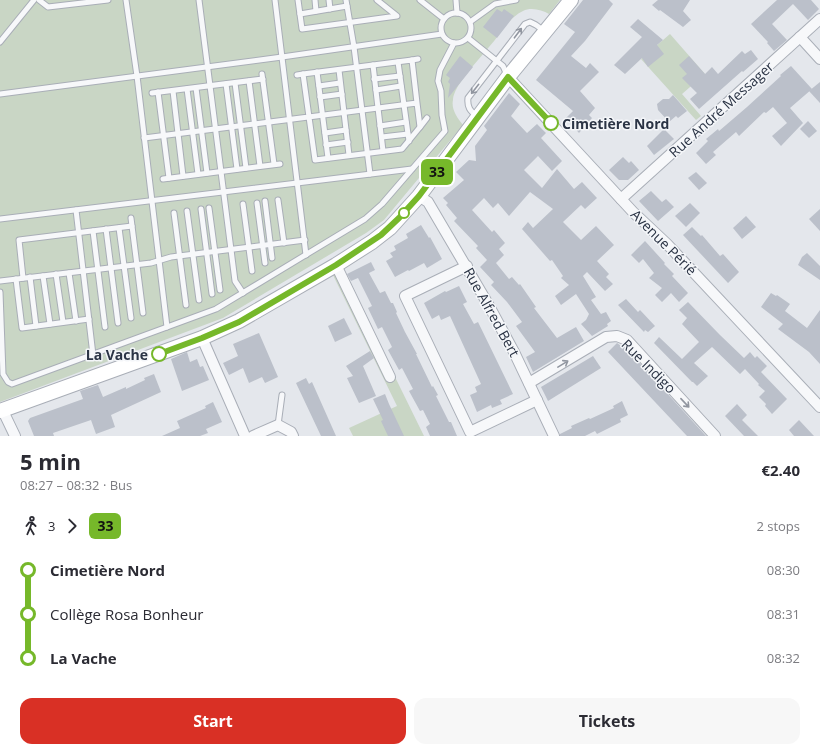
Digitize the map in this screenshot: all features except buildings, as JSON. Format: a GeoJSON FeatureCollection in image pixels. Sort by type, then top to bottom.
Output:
{"type":"FeatureCollection","features":[{"type":"Feature","properties":{"kind":"street"},"geometry":{"type":"LineString","coordinates":[[15,436],[1,412],[202,338],[239,322],[336,265],[381,235],[419,196],[508,77],[571,0]]}},
{"type":"Feature","properties":{"kind":"street","name":"Rue André Messager"},"geometry":{"type":"LineString","coordinates":[[621,199],[820,19]]}},
{"type":"Feature","properties":{"kind":"street"},"geometry":{"type":"LineString","coordinates":[[800,37],[820,59]]}},
{"type":"Feature","properties":{"kind":"street","name":"Avenue Périé"},"geometry":{"type":"LineString","coordinates":[[508,77],[621,199],[667,244],[820,407]]}},
{"type":"Feature","properties":{"kind":"street","name":"Rue Alfred Bert"},"geometry":{"type":"LineString","coordinates":[[419,196],[428,202],[467,266],[514,352],[554,436]]}},
{"type":"Feature","properties":{"kind":"street"},"geometry":{"type":"LineString","coordinates":[[336,265],[390,377]]}},
{"type":"Feature","properties":{"kind":"street"},"geometry":{"type":"LineString","coordinates":[[467,266],[405,296],[470,432],[537,400]]}},
{"type":"Feature","properties":{"kind":"street","name":"Rue Indigo"},"geometry":{"type":"LineString","coordinates":[[529,383],[606,337],[617,336],[627,340],[715,436]]}},
{"type":"Feature","properties":{"kind":"street"},"geometry":{"type":"LineString","coordinates":[[202,338],[245,436]]}},
{"type":"Feature","properties":{"kind":"street"},"geometry":{"type":"LineString","coordinates":[[253,436],[278,425],[291,432],[293,436]]}},
{"type":"Feature","properties":{"kind":"lane"},"geometry":{"type":"LineString","coordinates":[[0,42],[34,0]]}},
{"type":"Feature","properties":{"kind":"lane"},"geometry":{"type":"LineString","coordinates":[[39,0],[48,7],[108,0]]}},
{"type":"Feature","properties":{"kind":"lane"},"geometry":{"type":"LineString","coordinates":[[126,0],[137,76],[167,327]]}},
{"type":"Feature","properties":{"kind":"lane"},"geometry":{"type":"LineString","coordinates":[[199,0],[236,281],[242,293]]}},
{"type":"Feature","properties":{"kind":"lane"},"geometry":{"type":"LineString","coordinates":[[275,0],[306,255]]}},
{"type":"Feature","properties":{"kind":"lane"},"geometry":{"type":"LineString","coordinates":[[298,0],[302,29],[398,16],[377,0]]}},
{"type":"Feature","properties":{"kind":"lane"},"geometry":{"type":"LineString","coordinates":[[315,0],[316,11]]}},
{"type":"Feature","properties":{"kind":"lane"},"geometry":{"type":"LineString","coordinates":[[329,0],[330,9]]}},
{"type":"Feature","properties":{"kind":"lane"},"geometry":{"type":"LineString","coordinates":[[346,0],[354,47],[370,174]]}},
{"type":"Feature","properties":{"kind":"lane"},"geometry":{"type":"LineString","coordinates":[[420,0],[444,19]]}},
{"type":"Feature","properties":{"kind":"lane"},"geometry":{"type":"LineString","coordinates":[[456,0],[457,13]]}},
{"type":"Feature","properties":{"kind":"lane"},"geometry":{"type":"LineString","coordinates":[[470,22],[495,4],[516,0]]}},
{"type":"Feature","properties":{"kind":"lane"},"geometry":{"type":"LineString","coordinates":[[300,14],[347,6]]}},
{"type":"Feature","properties":{"kind":"lane"},"geometry":{"type":"LineString","coordinates":[[457,13],[465,16],[470,22],[472,30],[468,38],[459,43],[454,43],[445,39],[442,34],[441,26],[444,19],[457,13]]}},
{"type":"Feature","properties":{"kind":"lane"},"geometry":{"type":"LineString","coordinates":[[478,118],[470,111],[467,104],[468,98],[525,24],[530,22],[536,24],[545,32]]}},
{"type":"Feature","properties":{"kind":"lane"},"geometry":{"type":"LineString","coordinates":[[0,94],[282,57],[442,34]]}},
{"type":"Feature","properties":{"kind":"lane"},"geometry":{"type":"LineString","coordinates":[[468,38],[503,66],[508,77]]}},
{"type":"Feature","properties":{"kind":"lane"},"geometry":{"type":"LineString","coordinates":[[0,292],[3,374],[8,382],[12,384],[216,309],[365,219],[382,204],[445,131],[442,115],[441,91],[438,81],[440,70],[454,43]]}},
{"type":"Feature","properties":{"kind":"lane"},"geometry":{"type":"LineString","coordinates":[[297,75],[418,59]]}},
{"type":"Feature","properties":{"kind":"lane"},"geometry":{"type":"LineString","coordinates":[[412,60],[420,127]]}},
{"type":"Feature","properties":{"kind":"lane"},"geometry":{"type":"LineString","coordinates":[[398,62],[409,141]]}},
{"type":"Feature","properties":{"kind":"lane"},"geometry":{"type":"LineString","coordinates":[[373,65],[383,151]]}},
{"type":"Feature","properties":{"kind":"lane"},"geometry":{"type":"LineString","coordinates":[[339,70],[349,155]]}},
{"type":"Feature","properties":{"kind":"lane"},"geometry":{"type":"LineString","coordinates":[[317,72],[328,158]]}},
{"type":"Feature","properties":{"kind":"lane"},"geometry":{"type":"LineString","coordinates":[[304,74],[315,160]]}},
{"type":"Feature","properties":{"kind":"lane"},"geometry":{"type":"LineString","coordinates":[[163,179],[277,164],[268,122],[262,76],[249,81],[155,93],[164,135],[169,178]]}},
{"type":"Feature","properties":{"kind":"lane"},"geometry":{"type":"LineString","coordinates":[[374,79],[400,76]]}},
{"type":"Feature","properties":{"kind":"lane"},"geometry":{"type":"LineString","coordinates":[[249,81],[260,166]]}},
{"type":"Feature","properties":{"kind":"lane"},"geometry":{"type":"LineString","coordinates":[[235,83],[246,168]]}},
{"type":"Feature","properties":{"kind":"lane"},"geometry":{"type":"LineString","coordinates":[[319,86],[340,83]]}},
{"type":"Feature","properties":{"kind":"lane"},"geometry":{"type":"LineString","coordinates":[[226,84],[237,169]]}},
{"type":"Feature","properties":{"kind":"lane"},"geometry":{"type":"LineString","coordinates":[[376,90],[401,86]]}},
{"type":"Feature","properties":{"kind":"lane"},"geometry":{"type":"LineString","coordinates":[[196,88],[207,173]]}},
{"type":"Feature","properties":{"kind":"lane"},"geometry":{"type":"LineString","coordinates":[[187,89],[198,174]]}},
{"type":"Feature","properties":{"kind":"lane"},"geometry":{"type":"LineString","coordinates":[[173,91],[183,176]]}},
{"type":"Feature","properties":{"kind":"lane"},"geometry":{"type":"LineString","coordinates":[[320,97],[342,94]]}},
{"type":"Feature","properties":{"kind":"lane"},"geometry":{"type":"LineString","coordinates":[[144,138],[417,103]]}},
{"type":"Feature","properties":{"kind":"lane"},"geometry":{"type":"LineString","coordinates":[[309,160],[402,149],[428,118]]}},
{"type":"Feature","properties":{"kind":"lane"},"geometry":{"type":"LineString","coordinates":[[380,126],[406,122]]}},
{"type":"Feature","properties":{"kind":"lane"},"geometry":{"type":"LineString","coordinates":[[324,133],[346,130]]}},
{"type":"Feature","properties":{"kind":"lane"},"geometry":{"type":"LineString","coordinates":[[382,137],[408,134]]}},
{"type":"Feature","properties":{"kind":"lane"},"geometry":{"type":"LineString","coordinates":[[326,144],[348,142]]}},
{"type":"Feature","properties":{"kind":"lane"},"geometry":{"type":"LineString","coordinates":[[0,219],[412,169]]}},
{"type":"Feature","properties":{"kind":"lane"},"geometry":{"type":"LineString","coordinates":[[278,200],[284,243]]}},
{"type":"Feature","properties":{"kind":"lane"},"geometry":{"type":"LineString","coordinates":[[265,202],[272,258]]}},
{"type":"Feature","properties":{"kind":"lane"},"geometry":{"type":"LineString","coordinates":[[257,203],[265,263]]}},
{"type":"Feature","properties":{"kind":"lane"},"geometry":{"type":"LineString","coordinates":[[243,204],[252,271]]}},
{"type":"Feature","properties":{"kind":"lane"},"geometry":{"type":"LineString","coordinates":[[209,208],[220,290]]}},
{"type":"Feature","properties":{"kind":"lane"},"geometry":{"type":"LineString","coordinates":[[201,209],[212,294]]}},
{"type":"Feature","properties":{"kind":"lane"},"geometry":{"type":"LineString","coordinates":[[76,210],[93,355]]}},
{"type":"Feature","properties":{"kind":"lane"},"geometry":{"type":"LineString","coordinates":[[187,211],[199,300]]}},
{"type":"Feature","properties":{"kind":"lane"},"geometry":{"type":"LineString","coordinates":[[174,212],[186,305]]}},
{"type":"Feature","properties":{"kind":"lane"},"geometry":{"type":"LineString","coordinates":[[131,218],[143,313]]}},
{"type":"Feature","properties":{"kind":"lane"},"geometry":{"type":"LineString","coordinates":[[23,278],[20,240],[132,226]]}},
{"type":"Feature","properties":{"kind":"lane"},"geometry":{"type":"LineString","coordinates":[[119,228],[131,318]]}},
{"type":"Feature","properties":{"kind":"lane"},"geometry":{"type":"LineString","coordinates":[[106,229],[118,322]]}},
{"type":"Feature","properties":{"kind":"lane"},"geometry":{"type":"LineString","coordinates":[[93,231],[105,327]]}},
{"type":"Feature","properties":{"kind":"lane"},"geometry":{"type":"LineString","coordinates":[[0,281],[111,268],[159,261],[180,256],[305,240]]}},
{"type":"Feature","properties":{"kind":"lane"},"geometry":{"type":"LineString","coordinates":[[69,272],[76,321]]}},
{"type":"Feature","properties":{"kind":"lane"},"geometry":{"type":"LineString","coordinates":[[56,274],[63,322]]}},
{"type":"Feature","properties":{"kind":"lane"},"geometry":{"type":"LineString","coordinates":[[43,276],[50,324]]}},
{"type":"Feature","properties":{"kind":"lane"},"geometry":{"type":"LineString","coordinates":[[30,277],[36,326]]}},
{"type":"Feature","properties":{"kind":"lane"},"geometry":{"type":"LineString","coordinates":[[16,279],[22,328],[89,319]]}},
{"type":"Feature","properties":{"kind":"lane"},"geometry":{"type":"LineString","coordinates":[[278,425],[282,395]]}},
{"type":"Feature","properties":{"kind":"green space"},"geometry":{"type":"Polygon","coordinates":[[[0,0],[560,0],[549,14],[543,11],[529,9],[518,14],[504,27],[465,76],[455,93],[453,103],[454,110],[463,125],[384,220],[366,233],[223,318],[0,402],[0,0]]]}},
{"type":"Feature","properties":{"kind":"green space"},"geometry":{"type":"Polygon","coordinates":[[[670,34],[705,74],[682,94],[701,116],[696,120],[641,59],[670,34]]]}},
{"type":"Feature","properties":{"kind":"green space"},"geometry":{"type":"Polygon","coordinates":[[[343,271],[424,436],[353,436],[349,428],[397,406],[333,275],[343,271]]]}},
{"type":"Feature","properties":{"kind":"bus line","name":"33"},"geometry":{"type":"LineString","coordinates":[[159,354],[239,322],[336,265],[372,242],[390,228],[419,196],[508,77],[551,123]]}},
{"type":"Feature","properties":{"kind":"place","name":"Cimetière Nord"},"geometry":{"type":"Point","coordinates":[551,123]}},
{"type":"Feature","properties":{"kind":"place","name":"La Vache"},"geometry":{"type":"Point","coordinates":[159,354]}}]}
